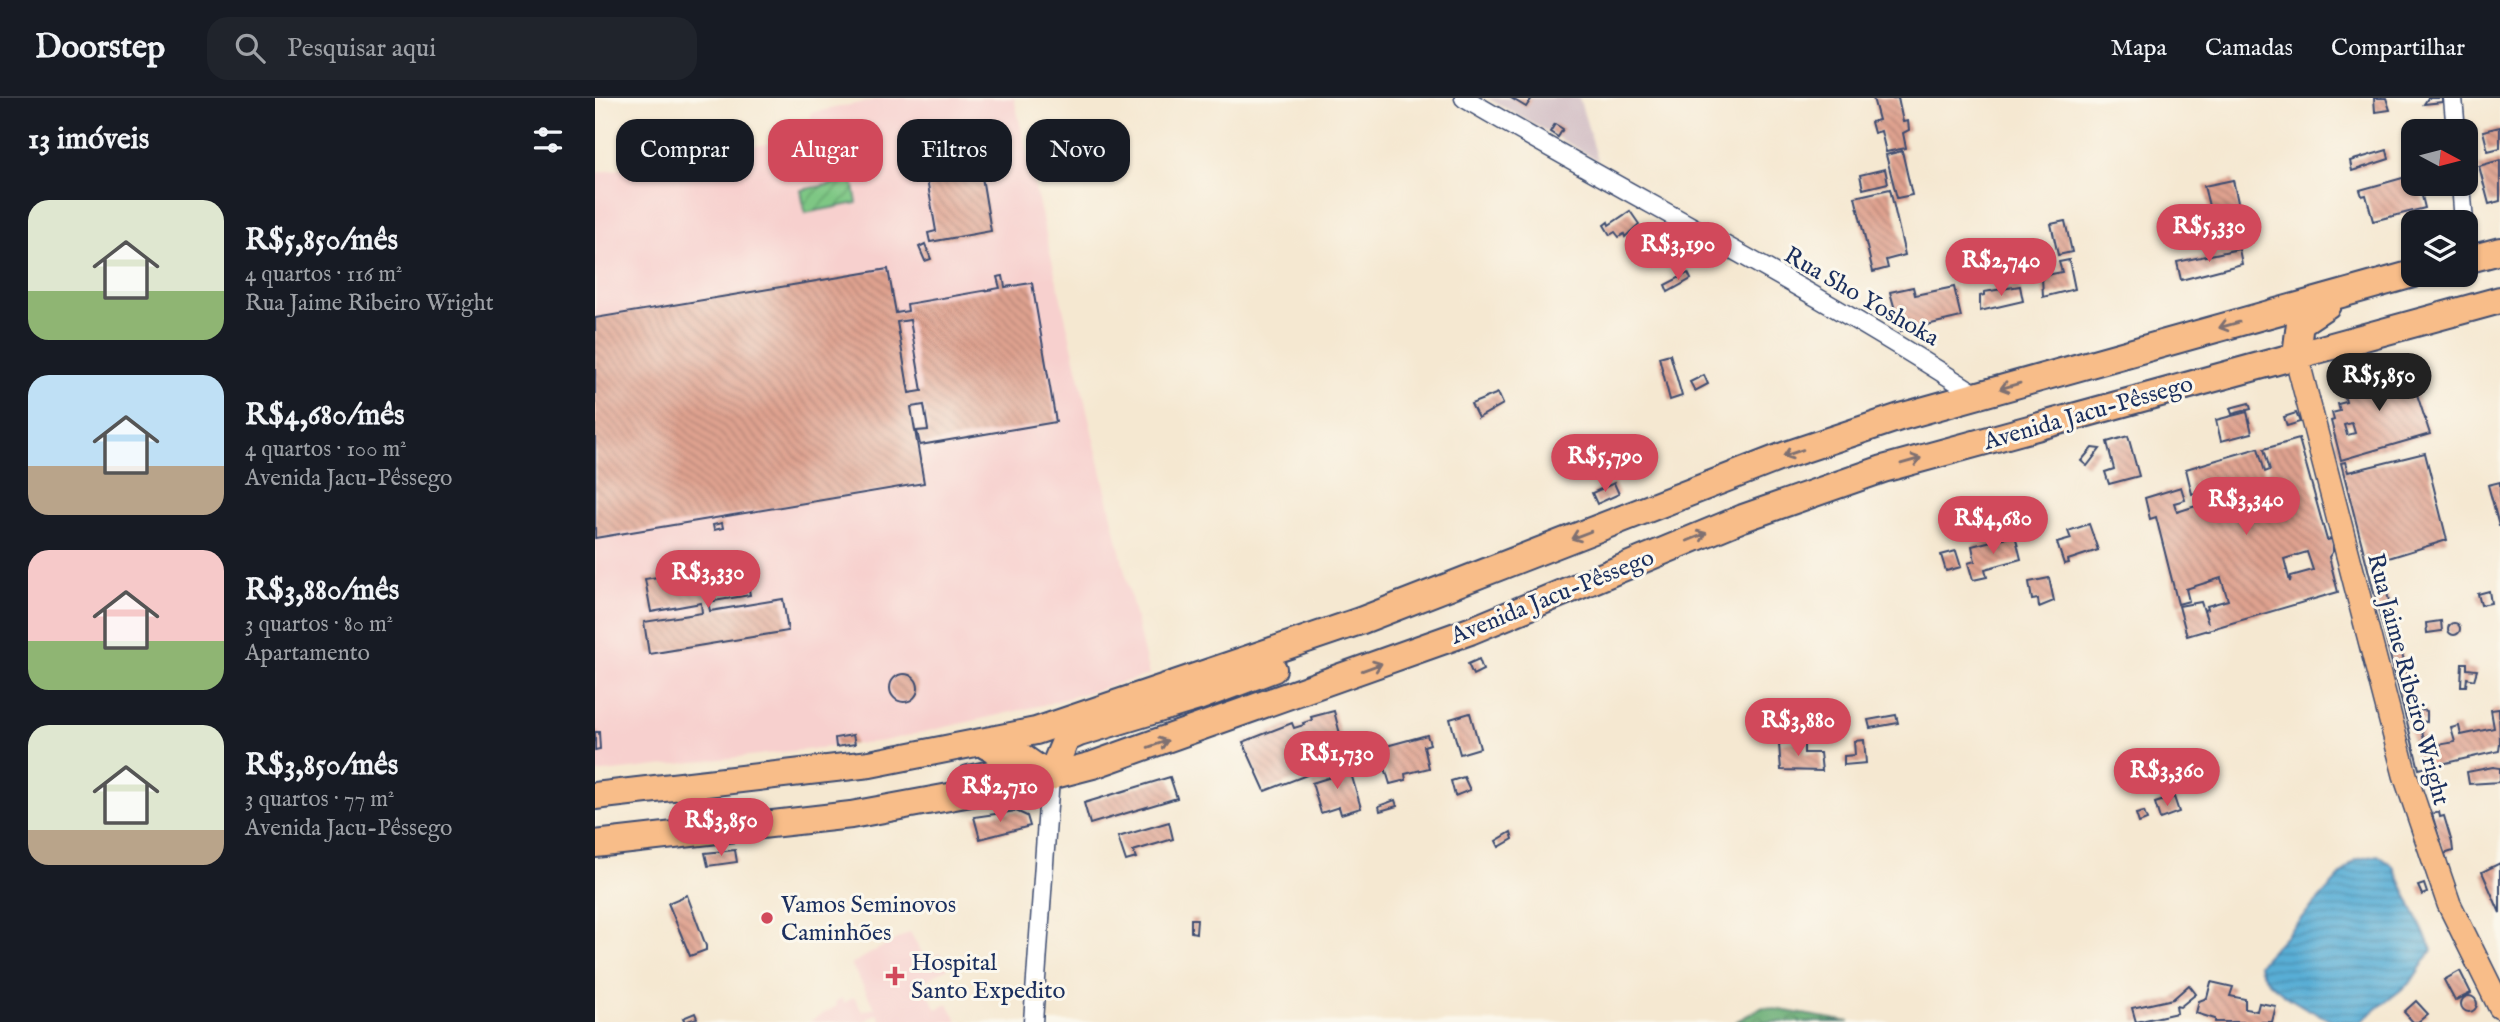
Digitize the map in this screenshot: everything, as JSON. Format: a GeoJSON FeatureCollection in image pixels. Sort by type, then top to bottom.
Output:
{"type":"FeatureCollection","features":[{"type":"Feature","properties":{"kind":"highway"},"geometry":{"type":"LineString","coordinates":[[2478,253],[2500,251]]}},
{"type":"Feature","properties":{"kind":"highway","name":"Avenida Jacu-Pêssego"},"geometry":{"type":"LineString","coordinates":[[595,796],[860,766],[985,746],[1329,632],[1786,455],[1977,395],[2401,277]]}},
{"type":"Feature","properties":{"kind":"highway"},"geometry":{"type":"LineString","coordinates":[[2297,355],[2296,336],[2302,319],[2360,289]]}},
{"type":"Feature","properties":{"kind":"highway","name":"Avenida Jacu-Pêssego"},"geometry":{"type":"LineString","coordinates":[[595,844],[792,822],[928,802],[1093,765],[1425,648],[1528,609],[1743,518],[1883,469],[2500,300]]}},
{"type":"Feature","properties":{"kind":"highway"},"geometry":{"type":"LineString","coordinates":[[2267,314],[2278,320],[2289,332],[2297,355]]}},
{"type":"Feature","properties":{"kind":"highway"},"geometry":{"type":"LineString","coordinates":[[985,746],[1013,751],[1049,777],[1066,739],[1249,678],[1303,657],[1329,632]]}},
{"type":"Feature","properties":{"kind":"highway"},"geometry":{"type":"LineString","coordinates":[[1093,765],[1080,753],[1084,742],[1224,696],[1249,678]]}},
{"type":"Feature","properties":{"kind":"highway"},"geometry":{"type":"LineString","coordinates":[[792,822],[819,803],[996,774],[1002,768],[1003,758],[985,746]]}},
{"type":"Feature","properties":{"kind":"main road","name":"Rua Jaime Ribeiro Wright"},"geometry":{"type":"LineString","coordinates":[[2297,355],[2405,775],[2449,904],[2500,1007]]}},
{"type":"Feature","properties":{"kind":"street","name":"Rua Sho Yoshoka"},"geometry":{"type":"LineString","coordinates":[[1464,98],[1787,280],[1977,395]]}},
{"type":"Feature","properties":{"kind":"street"},"geometry":{"type":"LineString","coordinates":[[2453,98],[2455,119]]}},
{"type":"Feature","properties":{"kind":"street"},"geometry":{"type":"LineString","coordinates":[[1033,1022],[1049,777]]}},
{"type":"Feature","properties":{"kind":"shaded area"},"geometry":{"type":"Polygon","coordinates":[[[884,98],[1014,98],[1026,149],[1026,182],[1034,182],[1149,675],[1043,705],[884,741],[595,773],[595,173],[616,169],[616,182],[754,182],[754,146],[768,144],[768,182],[883,182],[883,119],[811,119],[810,113],[884,98]]]}},
{"type":"Feature","properties":{"kind":"shaded area"},"geometry":{"type":"Polygon","coordinates":[[[1487,98],[1579,98],[1598,160],[1487,98]]]}},
{"type":"Feature","properties":{"kind":"shaded area","name":"Hospital Santo Expedito"},"geometry":{"type":"Polygon","coordinates":[[[910,932],[926,960],[940,953],[948,968],[922,982],[937,1009],[948,1004],[958,1022],[882,1022],[878,1014],[863,1022],[808,1022],[837,1006],[835,1002],[842,998],[844,1003],[854,997],[862,1011],[875,1008],[851,964],[910,932]]]}},
{"type":"Feature","properties":{"kind":"green space"},"geometry":{"type":"Polygon","coordinates":[[[853,182],[857,203],[805,213],[801,190],[853,182]]]}},
{"type":"Feature","properties":{"kind":"green space"},"geometry":{"type":"Polygon","coordinates":[[[1763,1007],[1849,1022],[1735,1022],[1763,1007]]]}},
{"type":"Feature","properties":{"kind":"water"},"geometry":{"type":"Polygon","coordinates":[[[2378,855],[2393,866],[2432,950],[2411,982],[2360,1022],[2328,1019],[2279,990],[2262,972],[2259,964],[2355,860],[2378,855]]]}},
{"type":"Feature","properties":{"kind":"building"},"geometry":{"type":"Polygon","coordinates":[[[1511,98],[1532,98],[1526,107],[1511,98]]]}},
{"type":"Feature","properties":{"kind":"building"},"geometry":{"type":"Polygon","coordinates":[[[1873,98],[1898,98],[1903,122],[1908,121],[1909,130],[1903,133],[1906,148],[1886,152],[1881,131],[1874,133],[1871,122],[1879,120],[1873,98]]]}},
{"type":"Feature","properties":{"kind":"building"},"geometry":{"type":"Polygon","coordinates":[[[2374,98],[2386,98],[2390,110],[2375,112],[2374,98]]]}},
{"type":"Feature","properties":{"kind":"building"},"geometry":{"type":"Polygon","coordinates":[[[2428,98],[2442,98],[2442,102],[2424,104],[2428,98]]]}},
{"type":"Feature","properties":{"kind":"building"},"geometry":{"type":"Polygon","coordinates":[[[1555,124],[1563,129],[1558,137],[1550,132],[1555,124]]]}},
{"type":"Feature","properties":{"kind":"building"},"geometry":{"type":"Polygon","coordinates":[[[2500,127],[2500,148],[2488,151],[2483,131],[2500,127]]]}},
{"type":"Feature","properties":{"kind":"building"},"geometry":{"type":"Polygon","coordinates":[[[2387,150],[2389,159],[2352,171],[2350,161],[2387,150]]]}},
{"type":"Feature","properties":{"kind":"building"},"geometry":{"type":"Polygon","coordinates":[[[1902,151],[1912,195],[1897,198],[1886,155],[1902,151]]]}},
{"type":"Feature","properties":{"kind":"building"},"geometry":{"type":"Polygon","coordinates":[[[2500,160],[2500,201],[2489,204],[2479,166],[2500,160]]]}},
{"type":"Feature","properties":{"kind":"building"},"geometry":{"type":"Polygon","coordinates":[[[1885,169],[1888,183],[1863,189],[1860,175],[1885,169]]]}},
{"type":"Feature","properties":{"kind":"building"},"geometry":{"type":"Polygon","coordinates":[[[2401,178],[2401,196],[2422,196],[2425,208],[2401,210],[2401,214],[2373,221],[2366,195],[2362,196],[2360,190],[2401,178]]]}},
{"type":"Feature","properties":{"kind":"building"},"geometry":{"type":"Polygon","coordinates":[[[2233,180],[2242,220],[2235,222],[2238,237],[2228,240],[2224,224],[2214,226],[2204,186],[2233,180]]]}},
{"type":"Feature","properties":{"kind":"building"},"geometry":{"type":"Polygon","coordinates":[[[927,182],[983,182],[991,231],[930,242],[928,233],[936,231],[927,182]]]}},
{"type":"Feature","properties":{"kind":"building"},"geometry":{"type":"Polygon","coordinates":[[[1890,189],[1905,255],[1886,260],[1888,268],[1873,272],[1855,197],[1890,189]]]}},
{"type":"Feature","properties":{"kind":"building"},"geometry":{"type":"Polygon","coordinates":[[[1630,211],[1639,224],[1625,237],[1624,234],[1619,237],[1615,232],[1610,235],[1604,225],[1608,222],[1609,225],[1630,211]]]}},
{"type":"Feature","properties":{"kind":"building"},"geometry":{"type":"Polygon","coordinates":[[[2065,221],[2072,252],[2058,255],[2051,224],[2065,221]]]}},
{"type":"Feature","properties":{"kind":"building"},"geometry":{"type":"Polygon","coordinates":[[[925,244],[931,259],[925,261],[919,247],[925,244]]]}},
{"type":"Feature","properties":{"kind":"building"},"geometry":{"type":"Polygon","coordinates":[[[2239,249],[2242,264],[2181,280],[2177,262],[2239,249]]]}},
{"type":"Feature","properties":{"kind":"building"},"geometry":{"type":"Polygon","coordinates":[[[2069,260],[2075,289],[2043,297],[2042,276],[2062,272],[2059,262],[2069,260]]]}},
{"type":"Feature","properties":{"kind":"building"},"geometry":{"type":"Polygon","coordinates":[[[888,269],[896,313],[908,311],[907,304],[1000,288],[997,277],[1003,276],[1005,287],[1032,283],[1056,422],[920,445],[917,431],[928,430],[924,405],[911,407],[924,483],[595,538],[595,318],[888,269]],[[910,320],[897,322],[909,393],[922,391],[910,320]]]}},
{"type":"Feature","properties":{"kind":"building"},"geometry":{"type":"Polygon","coordinates":[[[1688,273],[1691,279],[1668,292],[1665,285],[1688,273]]]}},
{"type":"Feature","properties":{"kind":"building"},"geometry":{"type":"Polygon","coordinates":[[[2020,286],[2023,301],[1980,311],[1980,296],[1984,295],[1984,292],[2020,286]]]}},
{"type":"Feature","properties":{"kind":"building"},"geometry":{"type":"Polygon","coordinates":[[[1913,287],[1915,295],[1954,287],[1961,317],[1901,331],[1890,292],[1913,287]]]}},
{"type":"Feature","properties":{"kind":"building"},"geometry":{"type":"Polygon","coordinates":[[[1670,354],[1682,396],[1670,400],[1659,357],[1670,354]]]}},
{"type":"Feature","properties":{"kind":"building"},"geometry":{"type":"Polygon","coordinates":[[[2406,361],[2430,434],[2341,460],[2331,421],[2334,420],[2332,413],[2340,411],[2338,404],[2346,402],[2341,384],[2386,371],[2384,367],[2406,361]],[[2352,423],[2344,425],[2347,435],[2355,433],[2352,423]]]}},
{"type":"Feature","properties":{"kind":"building"},"geometry":{"type":"Polygon","coordinates":[[[1704,375],[1708,384],[1695,391],[1690,382],[1704,375]]]}},
{"type":"Feature","properties":{"kind":"building"},"geometry":{"type":"Polygon","coordinates":[[[1498,393],[1503,404],[1478,418],[1471,404],[1498,393]]]}},
{"type":"Feature","properties":{"kind":"building"},"geometry":{"type":"Polygon","coordinates":[[[2249,403],[2251,409],[2232,414],[2230,408],[2249,403]]]}},
{"type":"Feature","properties":{"kind":"building"},"geometry":{"type":"Polygon","coordinates":[[[2247,412],[2252,433],[2221,441],[2216,420],[2247,412]]]}},
{"type":"Feature","properties":{"kind":"building"},"geometry":{"type":"Polygon","coordinates":[[[2296,413],[2300,422],[2287,426],[2284,417],[2296,413]]]}},
{"type":"Feature","properties":{"kind":"building"},"geometry":{"type":"Polygon","coordinates":[[[2128,436],[2139,476],[2109,484],[2105,472],[2114,469],[2107,442],[2128,436]]]}},
{"type":"Feature","properties":{"kind":"building"},"geometry":{"type":"Polygon","coordinates":[[[2299,439],[2327,540],[2332,539],[2333,551],[2329,557],[2338,592],[2187,636],[2179,606],[2201,602],[2208,623],[2204,610],[2208,609],[2207,606],[2228,600],[2221,578],[2186,589],[2189,601],[2178,604],[2156,517],[2150,519],[2145,498],[2181,487],[2185,500],[2174,503],[2177,512],[2199,505],[2196,493],[2192,494],[2186,469],[2258,448],[2265,472],[2270,470],[2264,449],[2299,439]],[[2307,552],[2284,559],[2290,582],[2291,576],[2313,570],[2307,552]]]}},
{"type":"Feature","properties":{"kind":"building"},"geometry":{"type":"Polygon","coordinates":[[[2092,448],[2100,449],[2087,466],[2081,461],[2092,448]]]}},
{"type":"Feature","properties":{"kind":"building"},"geometry":{"type":"Polygon","coordinates":[[[2425,453],[2447,540],[2379,561],[2417,713],[2420,710],[2427,711],[2427,722],[2419,721],[2426,747],[2455,742],[2451,728],[2459,726],[2461,735],[2494,728],[2491,710],[2499,709],[2500,744],[2499,751],[2419,769],[2341,463],[2345,462],[2348,472],[2425,453]]]}},
{"type":"Feature","properties":{"kind":"building"},"geometry":{"type":"Polygon","coordinates":[[[2500,482],[2500,525],[2499,525],[2488,485],[2500,482]]]}},
{"type":"Feature","properties":{"kind":"building"},"geometry":{"type":"Polygon","coordinates":[[[1614,483],[1619,494],[1597,504],[1592,493],[1614,483]]]}},
{"type":"Feature","properties":{"kind":"building"},"geometry":{"type":"Polygon","coordinates":[[[722,523],[723,528],[714,530],[713,525],[722,523]]]}},
{"type":"Feature","properties":{"kind":"building"},"geometry":{"type":"Polygon","coordinates":[[[2089,524],[2098,550],[2068,560],[2069,563],[2064,564],[2057,543],[2071,539],[2068,531],[2089,524]]]}},
{"type":"Feature","properties":{"kind":"building"},"geometry":{"type":"Polygon","coordinates":[[[2015,535],[2021,559],[1985,569],[1987,577],[1973,580],[1968,563],[1975,561],[1972,546],[2015,535]]]}},
{"type":"Feature","properties":{"kind":"building"},"geometry":{"type":"Polygon","coordinates":[[[1956,551],[1961,567],[1946,571],[1941,555],[1956,551]]]}},
{"type":"Feature","properties":{"kind":"building"},"geometry":{"type":"Polygon","coordinates":[[[744,563],[750,595],[708,602],[710,611],[783,599],[788,631],[649,654],[644,622],[702,613],[701,603],[651,612],[645,579],[744,563]]]}},
{"type":"Feature","properties":{"kind":"building"},"geometry":{"type":"Polygon","coordinates":[[[2049,578],[2054,601],[2039,607],[2038,599],[2032,600],[2029,582],[2049,578]]]}},
{"type":"Feature","properties":{"kind":"building"},"geometry":{"type":"Polygon","coordinates":[[[2489,591],[2491,603],[2481,605],[2478,594],[2489,591]]]}},
{"type":"Feature","properties":{"kind":"building"},"geometry":{"type":"Polygon","coordinates":[[[2441,621],[2442,631],[2427,633],[2426,623],[2441,621]]]}},
{"type":"Feature","properties":{"kind":"building"},"geometry":{"type":"Polygon","coordinates":[[[2454,623],[2460,629],[2454,635],[2448,629],[2454,623]]]}},
{"type":"Feature","properties":{"kind":"building"},"geometry":{"type":"Polygon","coordinates":[[[1479,659],[1483,670],[1473,675],[1468,664],[1479,659]]]}},
{"type":"Feature","properties":{"kind":"building"},"geometry":{"type":"Polygon","coordinates":[[[2462,663],[2467,663],[2467,669],[2477,670],[2474,680],[2467,678],[2466,686],[2461,686],[2462,663]]]}},
{"type":"Feature","properties":{"kind":"building"},"geometry":{"type":"Polygon","coordinates":[[[904,674],[914,678],[918,688],[914,698],[904,702],[894,698],[890,688],[894,678],[904,674]]]}},
{"type":"Feature","properties":{"kind":"building"},"geometry":{"type":"Polygon","coordinates":[[[1334,711],[1345,753],[1308,762],[1303,750],[1305,756],[1300,758],[1307,775],[1265,791],[1243,742],[1292,723],[1294,728],[1304,725],[1303,723],[1312,720],[1311,717],[1334,711]]]}},
{"type":"Feature","properties":{"kind":"building"},"geometry":{"type":"Polygon","coordinates":[[[1470,713],[1480,748],[1460,754],[1450,719],[1470,713]]]}},
{"type":"Feature","properties":{"kind":"building"},"geometry":{"type":"Polygon","coordinates":[[[1896,715],[1898,723],[1870,728],[1868,720],[1896,715]]]}},
{"type":"Feature","properties":{"kind":"building"},"geometry":{"type":"Polygon","coordinates":[[[595,732],[599,732],[600,749],[595,750],[595,732]]]}},
{"type":"Feature","properties":{"kind":"building"},"geometry":{"type":"Polygon","coordinates":[[[853,735],[855,744],[836,747],[835,738],[853,735]]]}},
{"type":"Feature","properties":{"kind":"building"},"geometry":{"type":"Polygon","coordinates":[[[1427,735],[1430,744],[1424,746],[1429,768],[1405,774],[1406,780],[1390,784],[1379,748],[1427,735]]]}},
{"type":"Feature","properties":{"kind":"building"},"geometry":{"type":"Polygon","coordinates":[[[1864,740],[1866,763],[1844,765],[1844,756],[1855,755],[1854,741],[1864,740]]]}},
{"type":"Feature","properties":{"kind":"building"},"geometry":{"type":"Polygon","coordinates":[[[1804,742],[1804,753],[1820,753],[1822,771],[1781,770],[1779,744],[1804,742]]]}},
{"type":"Feature","properties":{"kind":"building"},"geometry":{"type":"Polygon","coordinates":[[[1348,763],[1361,808],[1341,814],[1339,807],[1321,813],[1312,783],[1331,777],[1329,768],[1348,763]]]}},
{"type":"Feature","properties":{"kind":"building"},"geometry":{"type":"Polygon","coordinates":[[[2500,768],[2500,782],[2469,784],[2467,772],[2500,768]]]}},
{"type":"Feature","properties":{"kind":"building"},"geometry":{"type":"Polygon","coordinates":[[[1170,777],[1177,798],[1090,824],[1084,803],[1170,777]]]}},
{"type":"Feature","properties":{"kind":"building"},"geometry":{"type":"Polygon","coordinates":[[[1464,777],[1470,790],[1455,796],[1451,781],[1464,777]]]}},
{"type":"Feature","properties":{"kind":"building"},"geometry":{"type":"Polygon","coordinates":[[[2174,797],[2179,812],[2160,819],[2155,803],[2174,797]]]}},
{"type":"Feature","properties":{"kind":"building"},"geometry":{"type":"Polygon","coordinates":[[[1395,800],[1397,806],[1380,811],[1379,806],[1395,800]]]}},
{"type":"Feature","properties":{"kind":"building"},"geometry":{"type":"Polygon","coordinates":[[[1016,811],[1027,816],[1030,826],[980,839],[974,817],[1016,811]]]}},
{"type":"Feature","properties":{"kind":"building"},"geometry":{"type":"Polygon","coordinates":[[[2144,812],[2147,820],[2139,823],[2136,814],[2144,812]]]}},
{"type":"Feature","properties":{"kind":"building"},"geometry":{"type":"Polygon","coordinates":[[[2439,812],[2440,817],[2444,816],[2453,851],[2444,854],[2432,814],[2439,812]]]}},
{"type":"Feature","properties":{"kind":"building"},"geometry":{"type":"Polygon","coordinates":[[[1169,822],[1173,839],[1133,851],[1136,858],[1126,861],[1118,837],[1169,822]]]}},
{"type":"Feature","properties":{"kind":"building"},"geometry":{"type":"Polygon","coordinates":[[[1511,832],[1513,839],[1499,847],[1496,841],[1511,832]]]}},
{"type":"Feature","properties":{"kind":"building"},"geometry":{"type":"Polygon","coordinates":[[[735,850],[737,862],[708,866],[705,853],[735,850]]]}},
{"type":"Feature","properties":{"kind":"building"},"geometry":{"type":"Polygon","coordinates":[[[2500,863],[2500,913],[2482,872],[2500,863]]]}},
{"type":"Feature","properties":{"kind":"building"},"geometry":{"type":"Polygon","coordinates":[[[2424,884],[2427,893],[2422,895],[2418,886],[2424,884]]]}},
{"type":"Feature","properties":{"kind":"building"},"geometry":{"type":"Polygon","coordinates":[[[687,895],[706,946],[706,950],[690,956],[668,903],[687,895]]]}},
{"type":"Feature","properties":{"kind":"building"},"geometry":{"type":"Polygon","coordinates":[[[1191,919],[1197,919],[1196,933],[1191,932],[1191,919]]]}},
{"type":"Feature","properties":{"kind":"building"},"geometry":{"type":"Polygon","coordinates":[[[2460,971],[2471,993],[2455,1001],[2444,980],[2460,971]]]}},
{"type":"Feature","properties":{"kind":"building"},"geometry":{"type":"Polygon","coordinates":[[[2211,982],[2233,987],[2230,996],[2245,999],[2245,1009],[2257,1011],[2259,1003],[2276,1006],[2272,1022],[2215,1022],[2215,1019],[2196,1013],[2199,1001],[2207,998],[2211,982]]]}},
{"type":"Feature","properties":{"kind":"building"},"geometry":{"type":"Polygon","coordinates":[[[2189,985],[2196,994],[2180,1007],[2176,1006],[2177,1013],[2136,1022],[2132,1008],[2173,999],[2189,985]]]}},
{"type":"Feature","properties":{"kind":"building"},"geometry":{"type":"Polygon","coordinates":[[[2466,996],[2472,996],[2477,1004],[2475,1010],[2466,1012],[2461,1007],[2461,1001],[2466,996]]]}},
{"type":"Feature","properties":{"kind":"building"},"geometry":{"type":"Polygon","coordinates":[[[2416,1001],[2428,1014],[2418,1022],[2413,1022],[2404,1012],[2416,1001]]]}},
{"type":"Feature","properties":{"kind":"building"},"geometry":{"type":"Polygon","coordinates":[[[695,1013],[697,1018],[685,1022],[683,1018],[695,1013]]]}},
{"type":"Feature","properties":{"kind":"place","name":"Vamos Seminovos Caminhões"},"geometry":{"type":"Point","coordinates":[767,918]}},
{"type":"Feature","properties":{"kind":"place","name":"Hospital Santo Expedito"},"geometry":{"type":"Point","coordinates":[895,976]}}]}
